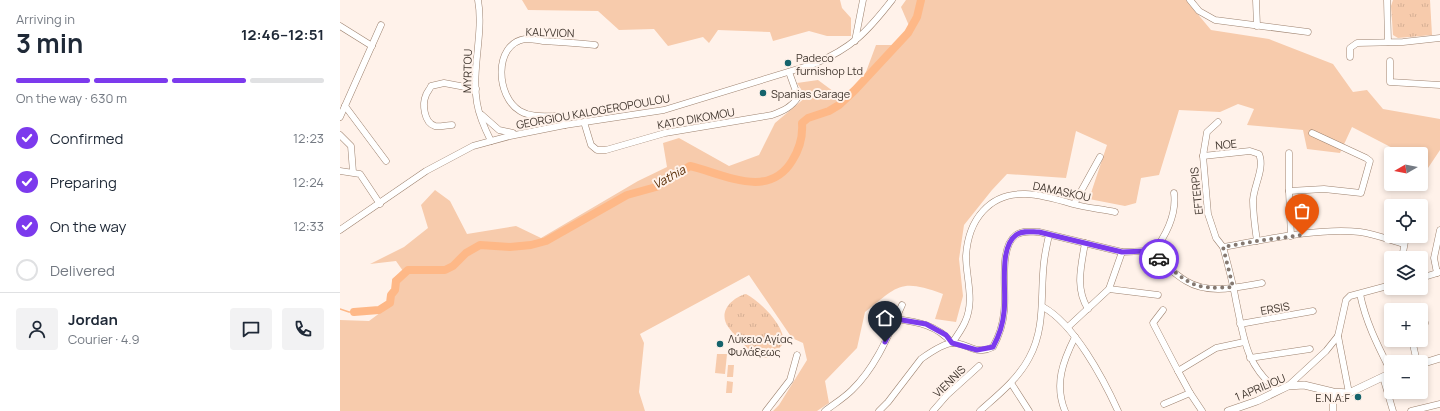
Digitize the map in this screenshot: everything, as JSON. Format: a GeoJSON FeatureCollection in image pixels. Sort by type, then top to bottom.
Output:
{"type":"FeatureCollection","features":[{"type":"Feature","properties":{"kind":"main road"},"geometry":{"type":"LineString","coordinates":[[1428,362],[1440,358]]}},
{"type":"Feature","properties":{"kind":"main road","name":"1 APRILIOU"},"geometry":{"type":"LineString","coordinates":[[1228,411],[1288,386],[1304,385],[1333,392],[1349,393],[1383,377]]}},
{"type":"Feature","properties":{"kind":"street","name":"MYRTOU"},"geometry":{"type":"LineString","coordinates":[[478,0],[480,14],[476,89],[478,111],[491,141]]}},
{"type":"Feature","properties":{"kind":"street"},"geometry":{"type":"LineString","coordinates":[[856,41],[863,0]]}},
{"type":"Feature","properties":{"kind":"street","name":"GEORGIOU KALOGEROPOULOU"},"geometry":{"type":"LineString","coordinates":[[340,230],[426,171],[454,155],[491,141],[565,125],[664,110],[789,72],[833,56],[856,41],[871,27],[892,0]]}},
{"type":"Feature","properties":{"kind":"street"},"geometry":{"type":"LineString","coordinates":[[1190,0],[1199,11],[1215,20],[1308,32]]}},
{"type":"Feature","properties":{"kind":"street"},"geometry":{"type":"LineString","coordinates":[[1256,0],[1258,26]]}},
{"type":"Feature","properties":{"kind":"street"},"geometry":{"type":"LineString","coordinates":[[1387,0],[1388,42]]}},
{"type":"Feature","properties":{"kind":"street"},"geometry":{"type":"LineString","coordinates":[[340,117],[381,25]]}},
{"type":"Feature","properties":{"kind":"street"},"geometry":{"type":"LineString","coordinates":[[340,26],[372,46]]}},
{"type":"Feature","properties":{"kind":"street"},"geometry":{"type":"LineString","coordinates":[[1350,57],[1350,48],[1353,45],[1440,38]]}},
{"type":"Feature","properties":{"kind":"street","name":"KALYVION"},"geometry":{"type":"LineString","coordinates":[[565,125],[558,116],[530,116],[518,110],[511,104],[506,96],[501,79],[504,58],[512,44],[525,40],[595,45]]}},
{"type":"Feature","properties":{"kind":"street"},"geometry":{"type":"LineString","coordinates":[[1390,61],[1390,82],[1440,86]]}},
{"type":"Feature","properties":{"kind":"street","name":"KATO DIKOMOU"},"geometry":{"type":"LineString","coordinates":[[584,122],[592,145],[597,150],[606,150],[665,133],[772,115],[787,109],[798,97],[789,72]]}},
{"type":"Feature","properties":{"kind":"street"},"geometry":{"type":"LineString","coordinates":[[452,124],[438,127],[433,126],[427,121],[424,109],[426,95],[431,86],[444,83],[476,89]]}},
{"type":"Feature","properties":{"kind":"street"},"geometry":{"type":"LineString","coordinates":[[345,106],[386,161]]}},
{"type":"Feature","properties":{"kind":"street"},"geometry":{"type":"LineString","coordinates":[[478,111],[499,130],[518,134]]}},
{"type":"Feature","properties":{"kind":"street","name":"EFTERPIS"},"geometry":{"type":"LineString","coordinates":[[1218,122],[1207,132],[1203,156],[1208,214],[1216,238],[1223,247],[1244,342],[1250,358],[1262,377],[1277,390]]}},
{"type":"Feature","properties":{"kind":"street"},"geometry":{"type":"LineString","coordinates":[[1289,191],[1324,189],[1361,193],[1370,161],[1312,133]]}},
{"type":"Feature","properties":{"kind":"street"},"geometry":{"type":"LineString","coordinates":[[340,135],[351,146],[353,172]]}},
{"type":"Feature","properties":{"kind":"street","name":"NOE"},"geometry":{"type":"LineString","coordinates":[[1203,156],[1256,151],[1261,158],[1253,198],[1253,212],[1257,241]]}},
{"type":"Feature","properties":{"kind":"street"},"geometry":{"type":"LineString","coordinates":[[1289,153],[1289,191],[1292,236]]}},
{"type":"Feature","properties":{"kind":"street"},"geometry":{"type":"LineString","coordinates":[[1074,204],[1100,157]]}},
{"type":"Feature","properties":{"kind":"street"},"geometry":{"type":"LineString","coordinates":[[340,171],[353,172],[362,176],[380,204]]}},
{"type":"Feature","properties":{"kind":"street","name":"DAMASKOU"},"geometry":{"type":"LineString","coordinates":[[952,343],[966,322],[970,298],[966,256],[973,225],[989,204],[1003,196],[1021,193],[1039,194],[1074,204],[1115,212]]}},
{"type":"Feature","properties":{"kind":"street"},"geometry":{"type":"LineString","coordinates":[[1152,254],[1162,240],[1174,210],[1174,194]]}},
{"type":"Feature","properties":{"kind":"street"},"geometry":{"type":"LineString","coordinates":[[1428,276],[1438,272],[1434,258],[1440,230]]}},
{"type":"Feature","properties":{"kind":"street"},"geometry":{"type":"LineString","coordinates":[[879,411],[888,402],[921,359],[934,350],[952,343],[977,350],[993,347],[1002,326],[1004,311],[1005,259],[1008,244],[1015,236],[1026,231],[1122,252],[1146,251],[1152,254],[1185,281],[1197,287],[1209,289],[1262,283]]}},
{"type":"Feature","properties":{"kind":"street"},"geometry":{"type":"LineString","coordinates":[[1223,247],[1324,232],[1360,232],[1404,244],[1403,251]]}},
{"type":"Feature","properties":{"kind":"street"},"geometry":{"type":"LineString","coordinates":[[980,411],[1011,383],[1029,358],[1039,331],[1043,307],[1044,262],[1049,235]]}},
{"type":"Feature","properties":{"kind":"street"},"geometry":{"type":"LineString","coordinates":[[1085,243],[1079,278],[1082,300],[1088,309]]}},
{"type":"Feature","properties":{"kind":"street"},"geometry":{"type":"LineString","coordinates":[[1068,327],[1109,289],[1122,252]]}},
{"type":"Feature","properties":{"kind":"street"},"geometry":{"type":"LineString","coordinates":[[1349,393],[1338,336],[1346,300],[1350,296],[1384,287]]}},
{"type":"Feature","properties":{"kind":"street"},"geometry":{"type":"LineString","coordinates":[[1109,289],[1158,295]]}},
{"type":"Feature","properties":{"kind":"street"},"geometry":{"type":"LineString","coordinates":[[1360,294],[1364,316],[1384,359]]}},
{"type":"Feature","properties":{"kind":"street"},"geometry":{"type":"LineString","coordinates":[[825,411],[852,390],[866,374],[879,354],[902,305]]}},
{"type":"Feature","properties":{"kind":"street"},"geometry":{"type":"LineString","coordinates":[[1043,307],[1054,314],[1068,327],[1110,392],[1118,411]]}},
{"type":"Feature","properties":{"kind":"street"},"geometry":{"type":"LineString","coordinates":[[1163,310],[1153,323],[1190,393],[1202,411]]}},
{"type":"Feature","properties":{"kind":"street","name":"ERSIS"},"geometry":{"type":"LineString","coordinates":[[1240,324],[1313,311]]}},
{"type":"Feature","properties":{"kind":"street"},"geometry":{"type":"LineString","coordinates":[[896,319],[926,324],[946,335],[952,343]]}},
{"type":"Feature","properties":{"kind":"street"},"geometry":{"type":"LineString","coordinates":[[1288,386],[1326,351],[1338,336]]}},
{"type":"Feature","properties":{"kind":"street"},"geometry":{"type":"LineString","coordinates":[[1065,411],[1059,393],[1059,384],[1064,362],[1075,337]]}},
{"type":"Feature","properties":{"kind":"street"},"geometry":{"type":"LineString","coordinates":[[1178,371],[1216,348],[1244,342]]}},
{"type":"Feature","properties":{"kind":"street"},"geometry":{"type":"LineString","coordinates":[[1250,358],[1310,349]]}},
{"type":"Feature","properties":{"kind":"street"},"geometry":{"type":"LineString","coordinates":[[766,411],[790,380],[797,355]]}},
{"type":"Feature","properties":{"kind":"street","name":"VIENNIS"},"geometry":{"type":"LineString","coordinates":[[933,411],[947,395],[979,366]]}},
{"type":"Feature","properties":{"kind":"street"},"geometry":{"type":"LineString","coordinates":[[1383,377],[1393,411]]}},
{"type":"Feature","properties":{"kind":"street"},"geometry":{"type":"LineString","coordinates":[[1011,383],[1029,411]]}},
{"type":"Feature","properties":{"kind":"street"},"geometry":{"type":"LineString","coordinates":[[1333,392],[1333,411]]}},
{"type":"Feature","properties":{"kind":"street"},"geometry":{"type":"LineString","coordinates":[[1164,404],[1190,393]]}},
{"type":"Feature","properties":{"kind":"street"},"geometry":{"type":"LineString","coordinates":[[1410,411],[1440,404]]}},
{"type":"Feature","properties":{"kind":"green space"},"geometry":{"type":"Polygon","coordinates":[[[522,0],[840,0],[842,8],[851,18],[851,36],[827,36],[809,31],[773,41],[770,32],[718,30],[709,43],[703,37],[668,46],[654,29],[619,30],[598,11],[528,10],[522,0]]]}},
{"type":"Feature","properties":{"kind":"green space"},"geometry":{"type":"Polygon","coordinates":[[[906,0],[1186,0],[1211,30],[1269,39],[1333,64],[1353,92],[1367,90],[1383,109],[1440,119],[1440,150],[1428,168],[1428,147],[1391,147],[1352,127],[1340,153],[1307,149],[1303,130],[1247,125],[1254,109],[1238,104],[1220,112],[1179,110],[1159,175],[1141,178],[1136,203],[1125,206],[1089,199],[1107,145],[1076,131],[1066,178],[1007,174],[964,225],[959,259],[963,296],[956,322],[935,319],[943,294],[917,286],[908,286],[900,287],[885,296],[865,312],[857,348],[825,381],[829,403],[817,411],[773,411],[779,405],[807,360],[803,343],[792,338],[749,275],[640,334],[644,343],[639,392],[645,411],[340,411],[340,320],[369,321],[392,304],[392,279],[403,271],[396,261],[370,264],[404,247],[428,228],[421,205],[435,190],[450,201],[467,234],[516,226],[541,238],[638,181],[667,167],[663,143],[679,138],[729,166],[759,155],[775,123],[806,97],[797,83],[818,80],[845,100],[860,88],[876,45],[892,45],[910,28],[901,7],[906,0]]]}},
{"type":"Feature","properties":{"kind":"green space"},"geometry":{"type":"Polygon","coordinates":[[[1393,0],[1430,0],[1432,35],[1398,38],[1393,35],[1391,6],[1393,0]]]}},
{"type":"Feature","properties":{"kind":"green space"},"geometry":{"type":"Polygon","coordinates":[[[746,294],[765,308],[776,322],[783,336],[784,343],[769,357],[762,358],[754,354],[732,332],[724,317],[727,307],[735,299],[746,294]]]}},
{"type":"Feature","properties":{"kind":"green space"},"geometry":{"type":"Polygon","coordinates":[[[717,354],[727,354],[725,374],[715,373],[717,354]]]}},
{"type":"Feature","properties":{"kind":"green space"},"geometry":{"type":"Polygon","coordinates":[[[728,365],[734,365],[733,377],[727,377],[728,365]]]}},
{"type":"Feature","properties":{"kind":"green space"},"geometry":{"type":"Polygon","coordinates":[[[727,381],[733,382],[732,393],[726,393],[727,381]]]}},
{"type":"Feature","properties":{"kind":"waterway","name":"Vathia"},"geometry":{"type":"LineString","coordinates":[[354,312],[379,310],[390,303],[391,295],[395,290],[396,281],[408,270],[445,270],[453,266],[466,253],[480,245],[510,247],[531,245],[546,241],[627,195],[656,187],[690,166],[731,178],[758,182],[771,179],[782,173],[792,161],[799,148],[802,123],[808,118],[829,111],[839,105],[855,90],[908,33],[917,17],[921,0]]}},
{"type":"Feature","properties":{"kind":"waterway","name":"Vathia"},"geometry":{"type":"LineString","coordinates":[[340,309],[354,312]]}},
{"type":"Feature","properties":{"kind":"way so far"},"geometry":{"type":"LineString","coordinates":[[1159,259],[1185,281],[1197,287],[1209,289],[1233,287],[1223,247],[1302,235]]}},
{"type":"Feature","properties":{"kind":"place","name":"Padeco furnishop Ltd"},"geometry":{"type":"Point","coordinates":[788,63]}},
{"type":"Feature","properties":{"kind":"place","name":"Spanias Garage"},"geometry":{"type":"Point","coordinates":[763,93]}},
{"type":"Feature","properties":{"kind":"place","name":"Λύκειο Αγίας Φυλάξεως"},"geometry":{"type":"Point","coordinates":[720,344]}},
{"type":"Feature","properties":{"kind":"place","name":"E.N.A.F"},"geometry":{"type":"Point","coordinates":[1358,397]}},
{"type":"Feature","properties":{"kind":"route"},"geometry":{"type":"LineString","coordinates":[[885,342],[896,319],[926,324],[946,335],[952,343],[977,350],[984,350],[993,347],[1002,326],[1004,311],[1005,259],[1008,244],[1015,236],[1026,231],[1039,232],[1122,252],[1146,251],[1159,259]]}}]}
